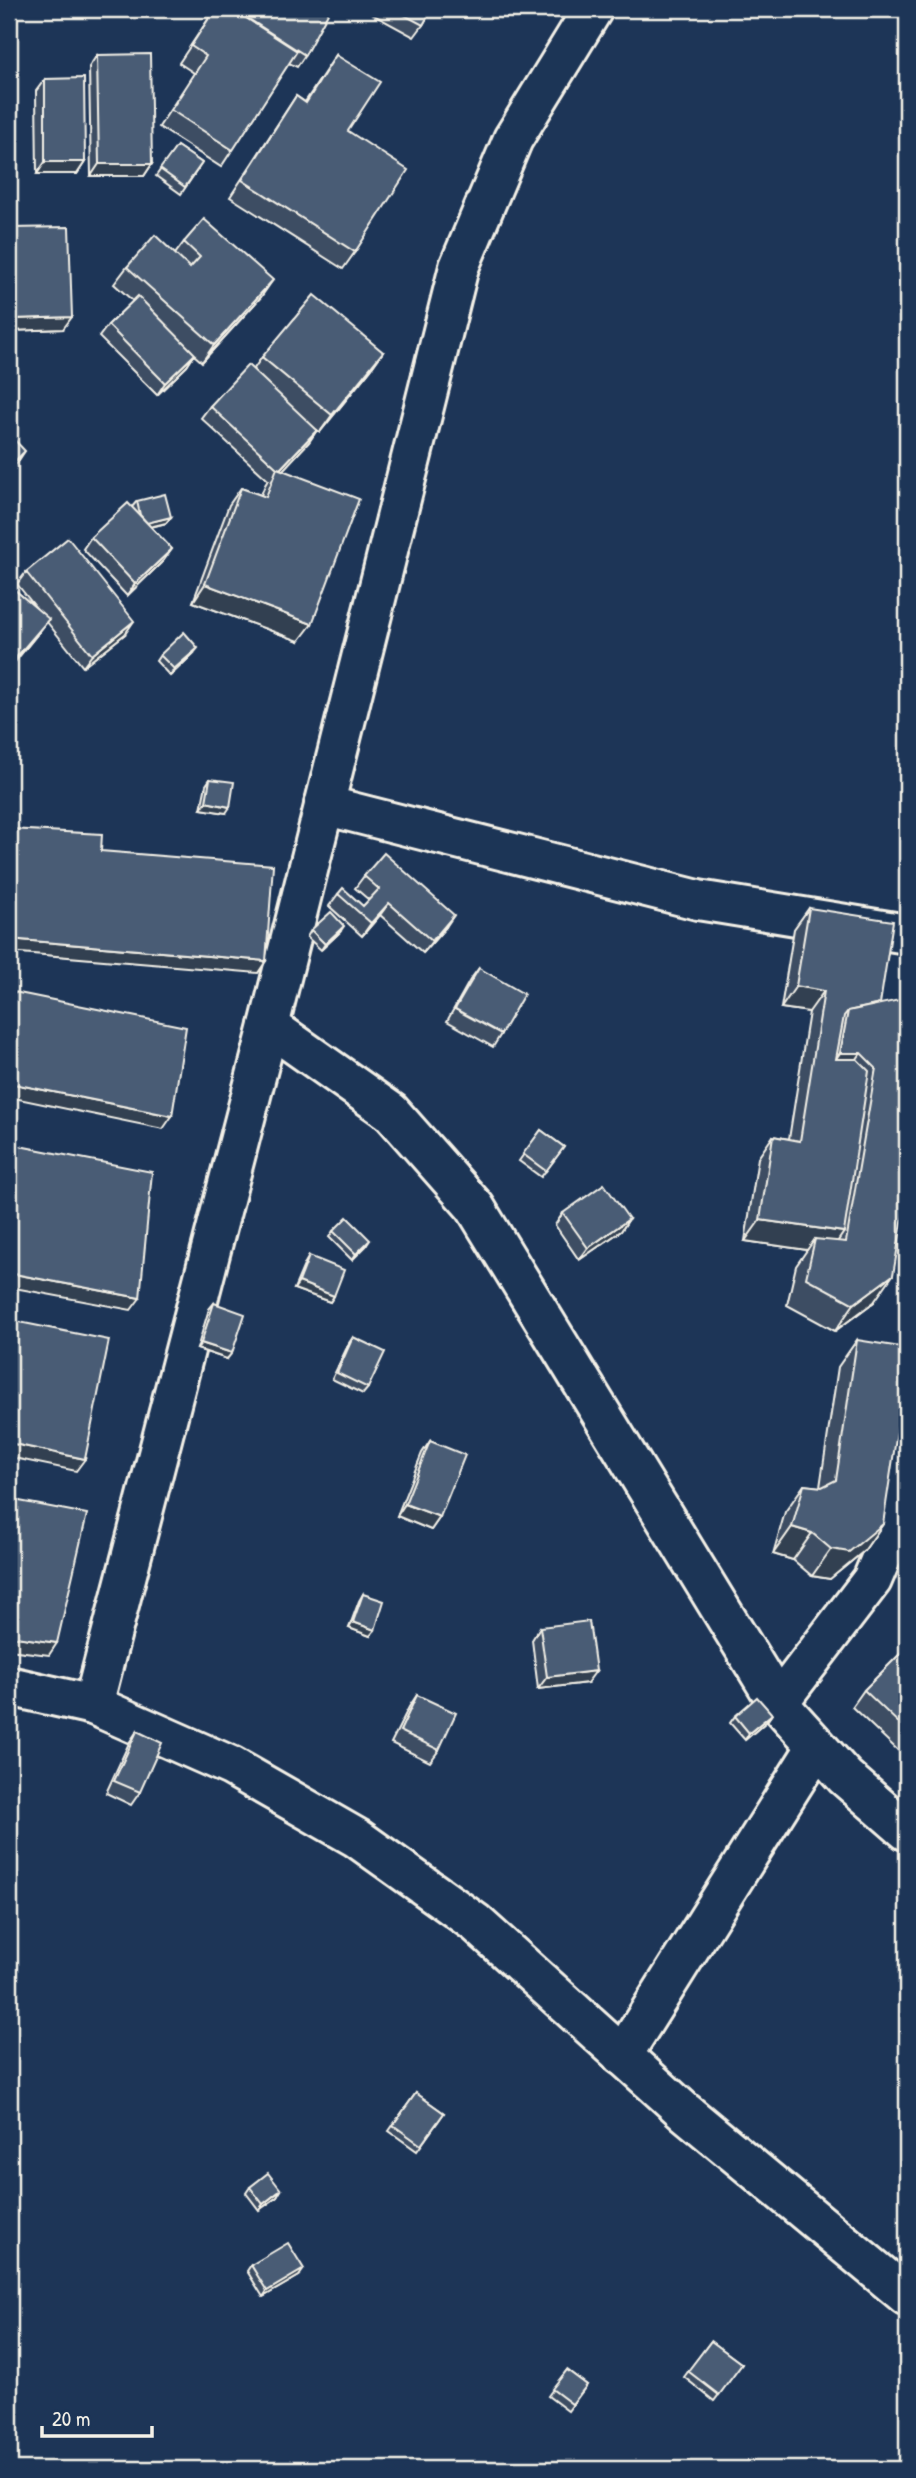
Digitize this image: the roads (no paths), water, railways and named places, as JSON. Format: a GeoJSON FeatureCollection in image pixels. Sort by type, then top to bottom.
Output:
{"type":"FeatureCollection","features":[{"type":"Feature","properties":{"kind":"street"},"geometry":{"type":"LineString","coordinates":[[93,1705],[269,1026],[459,267],[513,139],[593,9]]}},
{"type":"Feature","properties":{"kind":"street"},"geometry":{"type":"LineString","coordinates":[[324,804],[698,900],[907,934]]}},
{"type":"Feature","properties":{"kind":"street"},"geometry":{"type":"LineString","coordinates":[[269,1026],[391,1112],[475,1207],[778,1703],[845,1777],[907,1831]]}},
{"type":"Feature","properties":{"kind":"street"},"geometry":{"type":"LineString","coordinates":[[778,1703],[872,1580],[895,1567],[894,1528],[901,1505],[907,1438]]}},
{"type":"Feature","properties":{"kind":"street"},"geometry":{"type":"LineString","coordinates":[[9,1686],[93,1705],[231,1766],[357,1839],[475,1923],[622,2056],[907,2296]]}},
{"type":"Feature","properties":{"kind":"street"},"geometry":{"type":"LineString","coordinates":[[622,2056],[817,1745]]}}]}
